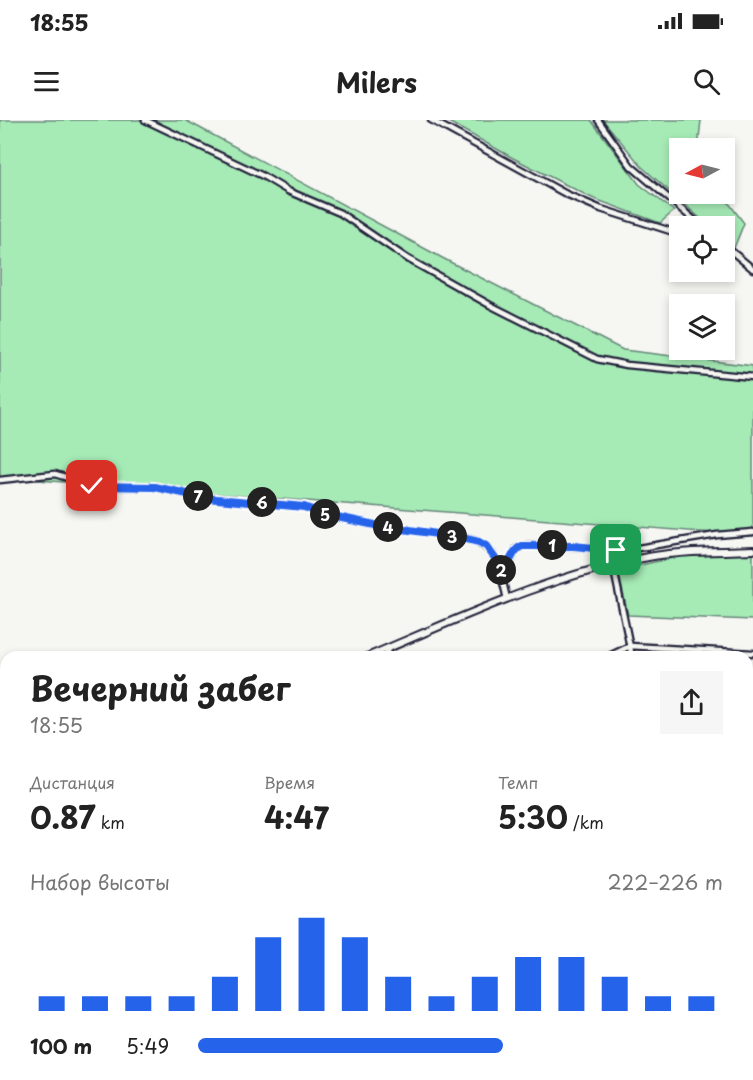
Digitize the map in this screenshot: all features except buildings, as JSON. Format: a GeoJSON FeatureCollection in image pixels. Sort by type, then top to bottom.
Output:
{"type":"FeatureCollection","features":[{"type":"Feature","properties":{"kind":"main road"},"geometry":{"type":"LineString","coordinates":[[381,651],[507,599],[574,575],[648,557],[753,550]]}},
{"type":"Feature","properties":{"kind":"street"},"geometry":{"type":"LineString","coordinates":[[144,120],[263,176],[288,191],[340,213],[408,259],[490,305],[597,358],[627,365],[753,377]]}},
{"type":"Feature","properties":{"kind":"street"},"geometry":{"type":"LineString","coordinates":[[431,120],[566,194],[669,230]]}},
{"type":"Feature","properties":{"kind":"street"},"geometry":{"type":"LineString","coordinates":[[598,120],[631,166],[689,216]]}},
{"type":"Feature","properties":{"kind":"street"},"geometry":{"type":"LineString","coordinates":[[735,253],[753,269]]}},
{"type":"Feature","properties":{"kind":"street"},"geometry":{"type":"LineString","coordinates":[[0,480],[55,474],[98,487],[155,487],[206,498],[304,507],[323,514],[375,525],[458,537],[479,542],[492,553],[500,570],[507,599]]}},
{"type":"Feature","properties":{"kind":"street"},"geometry":{"type":"LineString","coordinates":[[500,570],[510,564],[516,549],[522,546],[632,549],[717,535],[753,532]]}},
{"type":"Feature","properties":{"kind":"street"},"geometry":{"type":"LineString","coordinates":[[613,566],[631,651]]}},
{"type":"Feature","properties":{"kind":"street"},"geometry":{"type":"LineString","coordinates":[[620,651],[630,646],[718,651]]}},
{"type":"Feature","properties":{"kind":"green space"},"geometry":{"type":"Polygon","coordinates":[[[0,120],[185,120],[448,261],[623,350],[669,356],[669,360],[704,360],[753,366],[753,536],[0,477],[0,120]]]}},
{"type":"Feature","properties":{"kind":"green space"},"geometry":{"type":"Polygon","coordinates":[[[445,120],[591,120],[639,184],[674,211],[660,223],[592,198],[445,120]]]}},
{"type":"Feature","properties":{"kind":"green space"},"geometry":{"type":"Polygon","coordinates":[[[603,120],[701,120],[699,138],[669,138],[669,191],[642,167],[603,120]]]}},
{"type":"Feature","properties":{"kind":"green space"},"geometry":{"type":"Polygon","coordinates":[[[684,204],[730,204],[744,223],[735,246],[735,216],[698,216],[684,204]]]}},
{"type":"Feature","properties":{"kind":"green space"},"geometry":{"type":"Polygon","coordinates":[[[753,554],[753,620],[628,615],[618,570],[682,556],[753,554]]]}},
{"type":"Feature","properties":{"kind":"route"},"geometry":{"type":"LineString","coordinates":[[92,486],[155,487],[206,498],[228,498],[304,507],[323,514],[375,525],[458,537],[486,546],[497,561],[500,570],[510,564],[518,547],[527,545],[616,550]]}}]}
